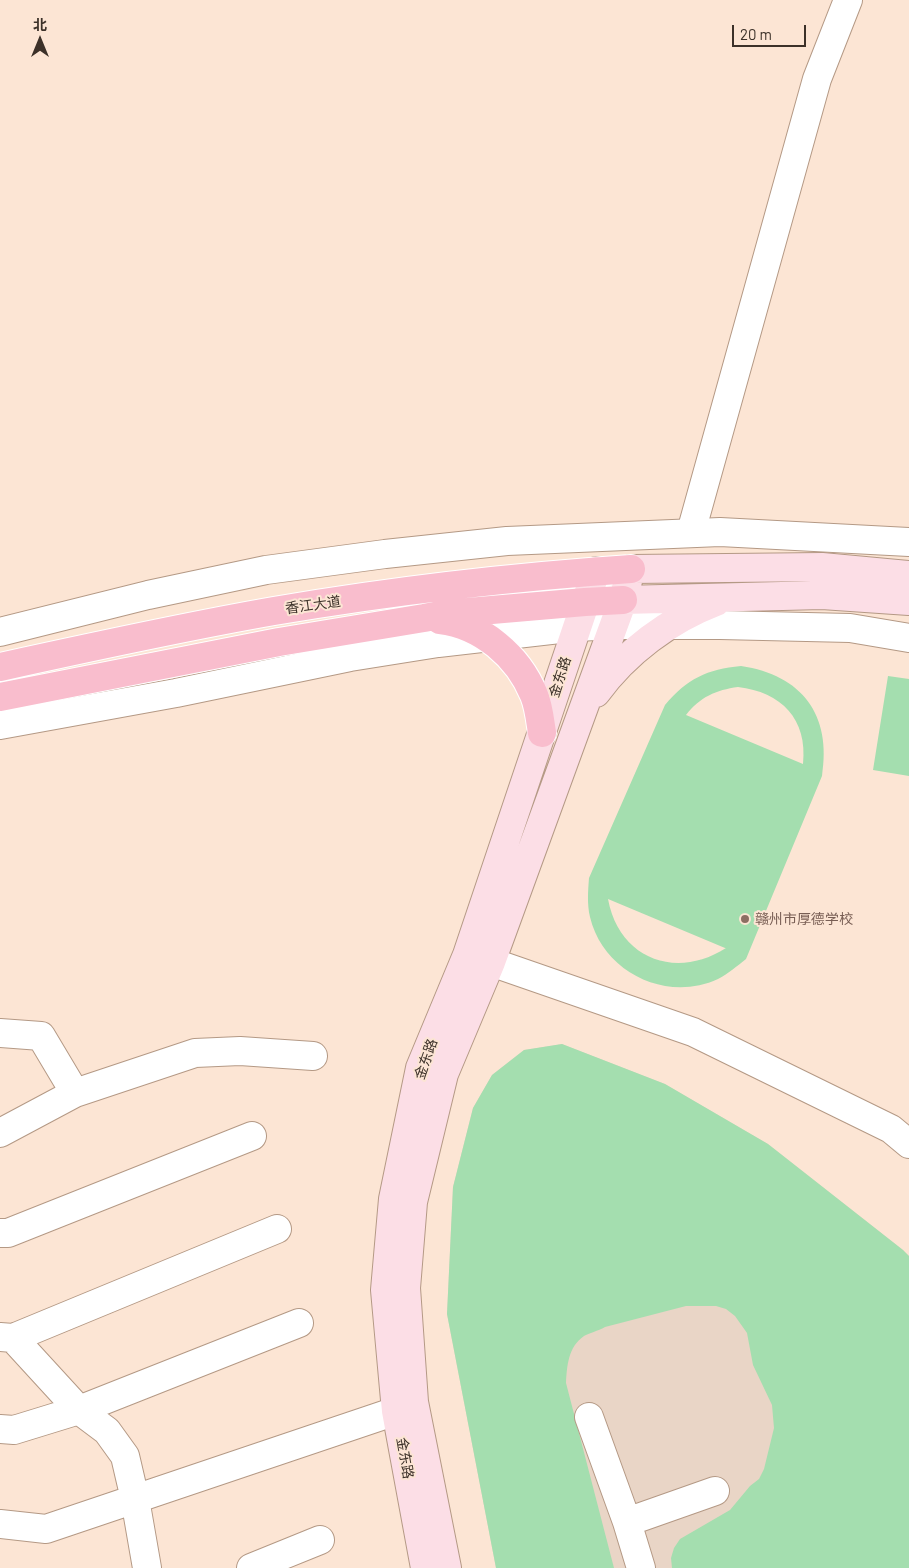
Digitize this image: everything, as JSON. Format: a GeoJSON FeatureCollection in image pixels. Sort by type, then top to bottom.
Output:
{"type":"FeatureCollection","features":[{"type":"Feature","properties":{"kind":"main road"},"geometry":{"type":"LineString","coordinates":[[631,569],[822,567],[909,575]]}},
{"type":"Feature","properties":{"kind":"main road","name":"香江大道"},"geometry":{"type":"LineString","coordinates":[[0,667],[135,637],[274,611],[442,586],[631,569]]}},
{"type":"Feature","properties":{"kind":"main road","name":"金东路"},"geometry":{"type":"LineString","coordinates":[[425,1568],[396,1410],[385,1290],[393,1199],[420,1068],[479,959],[582,715],[619,612],[631,569]]}},
{"type":"Feature","properties":{"kind":"main road","name":"金东路"},"geometry":{"type":"LineString","coordinates":[[446,1568],[414,1402],[406,1288],[413,1202],[444,1074],[479,959],[542,733],[596,571]]}},
{"type":"Feature","properties":{"kind":"main road"},"geometry":{"type":"LineString","coordinates":[[0,697],[279,642],[445,614],[581,614],[619,612],[729,597],[822,596],[909,602]]}},
{"type":"Feature","properties":{"kind":"main road"},"geometry":{"type":"LineString","coordinates":[[582,715],[598,690],[638,648],[661,630],[705,606],[729,597]]}},
{"type":"Feature","properties":{"kind":"main road"},"geometry":{"type":"LineString","coordinates":[[424,618],[445,620],[465,626],[487,637],[506,652],[526,678],[540,714],[542,733]]}},
{"type":"Feature","properties":{"kind":"street"},"geometry":{"type":"LineString","coordinates":[[691,532],[816,79],[848,0]]}},
{"type":"Feature","properties":{"kind":"street"},"geometry":{"type":"LineString","coordinates":[[0,632],[148,595],[266,570],[385,554],[507,541],[720,532],[909,542]]}},
{"type":"Feature","properties":{"kind":"street"},"geometry":{"type":"LineString","coordinates":[[619,612],[670,625],[850,628],[909,638]]}},
{"type":"Feature","properties":{"kind":"street"},"geometry":{"type":"LineString","coordinates":[[0,725],[176,693],[350,656],[487,637],[581,614]]}},
{"type":"Feature","properties":{"kind":"street"},"geometry":{"type":"LineString","coordinates":[[479,959],[693,1032],[891,1129],[909,1144]]}},
{"type":"Feature","properties":{"kind":"street"},"geometry":{"type":"LineString","coordinates":[[0,1033],[40,1036],[75,1093]]}},
{"type":"Feature","properties":{"kind":"street"},"geometry":{"type":"LineString","coordinates":[[0,1133],[75,1093],[195,1053],[240,1051],[313,1056]]}},
{"type":"Feature","properties":{"kind":"street"},"geometry":{"type":"LineString","coordinates":[[0,1234],[8,1233],[252,1136]]}},
{"type":"Feature","properties":{"kind":"street"},"geometry":{"type":"LineString","coordinates":[[147,1568],[135,1499],[125,1456],[107,1431],[80,1410],[7,1337],[278,1229]]}},
{"type":"Feature","properties":{"kind":"street"},"geometry":{"type":"LineString","coordinates":[[0,1428],[14,1430],[80,1410],[299,1323]]}},
{"type":"Feature","properties":{"kind":"street"},"geometry":{"type":"LineString","coordinates":[[0,1524],[46,1529],[396,1410]]}},
{"type":"Feature","properties":{"kind":"street"},"geometry":{"type":"LineString","coordinates":[[589,1417],[628,1522],[641,1568]]}},
{"type":"Feature","properties":{"kind":"street"},"geometry":{"type":"LineString","coordinates":[[628,1522],[715,1491]]}},
{"type":"Feature","properties":{"kind":"street"},"geometry":{"type":"LineString","coordinates":[[251,1568],[320,1540]]}},
{"type":"Feature","properties":{"kind":"shaded area"},"geometry":{"type":"Polygon","coordinates":[[[562,1044],[665,1084],[768,1144],[909,1256],[909,1568],[496,1568],[447,1314],[453,1187],[473,1108],[492,1075],[524,1050],[562,1044]]]}},
{"type":"Feature","properties":{"kind":"green space"},"geometry":{"type":"Polygon","coordinates":[[[741,666],[781,678],[796,689],[808,702],[817,717],[822,734],[824,754],[822,776],[746,959],[722,977],[698,985],[678,987],[658,984],[639,978],[608,953],[597,936],[590,917],[588,898],[589,878],[665,705],[681,688],[690,682],[708,673],[729,667],[741,666]],[[738,687],[709,695],[697,703],[686,715],[803,764],[801,734],[796,721],[788,710],[767,695],[738,687]],[[608,899],[614,920],[624,936],[637,949],[652,958],[670,962],[688,962],[707,958],[726,948],[725,948],[608,899]]]}},
{"type":"Feature","properties":{"kind":"green space"},"geometry":{"type":"Polygon","coordinates":[[[888,676],[909,679],[909,776],[873,770],[888,676]]]}},
{"type":"Feature","properties":{"kind":"green space"},"geometry":{"type":"Polygon","coordinates":[[[562,1044],[665,1084],[768,1144],[909,1256],[909,1568],[672,1568],[671,1558],[674,1548],[680,1539],[730,1510],[750,1486],[759,1479],[764,1469],[774,1428],[772,1405],[753,1365],[747,1333],[735,1316],[726,1309],[716,1306],[686,1306],[605,1327],[586,1335],[579,1340],[569,1357],[566,1383],[614,1568],[496,1568],[447,1314],[453,1187],[473,1108],[492,1075],[524,1050],[562,1044]]]}},
{"type":"Feature","properties":{"kind":"place","name":"赣州市厚德学校"},"geometry":{"type":"Point","coordinates":[745,919]}}]}
